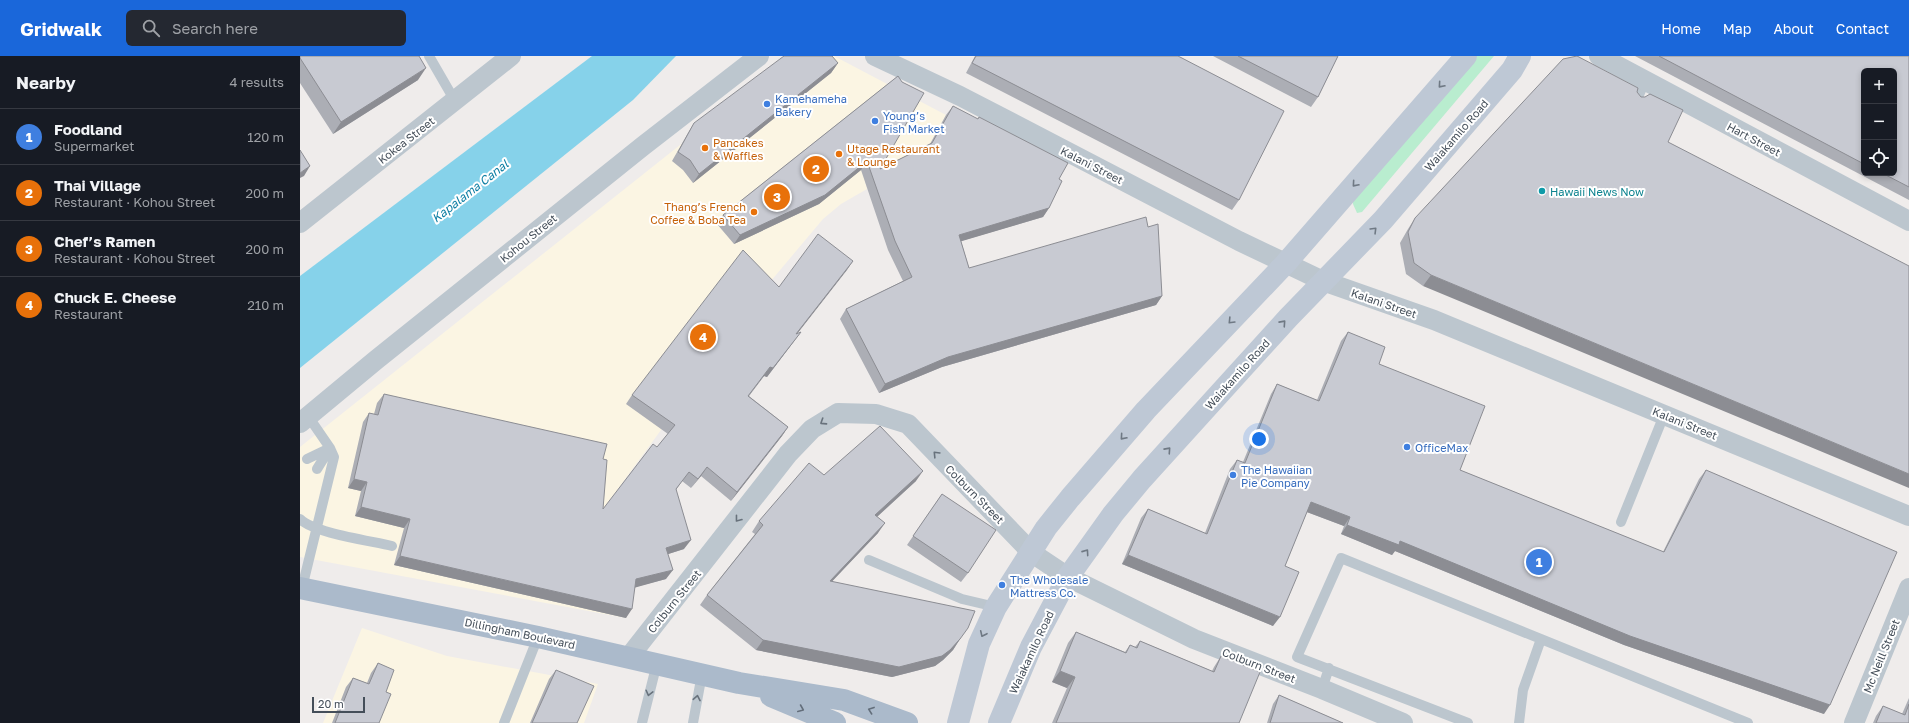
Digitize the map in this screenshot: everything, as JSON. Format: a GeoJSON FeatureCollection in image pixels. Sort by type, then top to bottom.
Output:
{"type":"FeatureCollection","features":[{"type":"Feature","properties":{"kind":"main road"},"geometry":{"type":"LineString","coordinates":[[958,723],[979,644],[996,607],[1032,553],[1046,528],[1136,421],[1285,264],[1466,56]]}},
{"type":"Feature","properties":{"kind":"main road","name":"Waiakamilo Road"},"geometry":{"type":"LineString","coordinates":[[999,723],[1031,647],[1068,577],[1113,514],[1142,479],[1323,281],[1383,220],[1512,70],[1520,56]]}},
{"type":"Feature","properties":{"kind":"main road","name":"Dillingham Boulevard"},"geometry":{"type":"LineString","coordinates":[[301,588],[538,637],[657,663],[739,683],[844,700],[907,723]]}},
{"type":"Feature","properties":{"kind":"main road","name":"Dillingham Boulevard"},"geometry":{"type":"LineString","coordinates":[[739,683],[835,723]]}},
{"type":"Feature","properties":{"kind":"street","name":"Kokea Street"},"geometry":{"type":"LineString","coordinates":[[300,223],[512,56]]}},
{"type":"Feature","properties":{"kind":"street","name":"Kohou Street"},"geometry":{"type":"LineString","coordinates":[[304,420],[376,360],[643,146],[759,56]]}},
{"type":"Feature","properties":{"kind":"street","name":"Kalani Street"},"geometry":{"type":"LineString","coordinates":[[876,56],[960,96],[1285,264],[1323,281],[1434,320],[1909,516]]}},
{"type":"Feature","properties":{"kind":"street","name":"Hart Street"},"geometry":{"type":"LineString","coordinates":[[1599,56],[1909,221]]}},
{"type":"Feature","properties":{"kind":"street","name":"Colburn Street"},"geometry":{"type":"LineString","coordinates":[[629,657],[788,454],[812,429],[838,413],[876,414],[908,424],[1032,553],[1068,577],[1194,640],[1322,689],[1403,723]]}},
{"type":"Feature","properties":{"kind":"street","name":"Mc Neill Street"},"geometry":{"type":"LineString","coordinates":[[1854,723],[1909,588]]}},
{"type":"Feature","properties":{"kind":"lane"},"geometry":{"type":"LineString","coordinates":[[429,56],[455,101]]}},
{"type":"Feature","properties":{"kind":"lane"},"geometry":{"type":"LineString","coordinates":[[1636,102],[1645,81]]}},
{"type":"Feature","properties":{"kind":"lane"},"geometry":{"type":"LineString","coordinates":[[1621,522],[1664,415]]}},
{"type":"Feature","properties":{"kind":"lane"},"geometry":{"type":"LineString","coordinates":[[301,588],[334,458],[330,448],[304,420]]}},
{"type":"Feature","properties":{"kind":"lane"},"geometry":{"type":"LineString","coordinates":[[307,459],[330,448]]}},
{"type":"Feature","properties":{"kind":"lane"},"geometry":{"type":"LineString","coordinates":[[317,469],[330,448]]}},
{"type":"Feature","properties":{"kind":"lane"},"geometry":{"type":"LineString","coordinates":[[300,519],[304,523],[316,528],[392,546]]}},
{"type":"Feature","properties":{"kind":"lane"},"geometry":{"type":"LineString","coordinates":[[1468,723],[1298,657],[1341,558],[1748,723]]}},
{"type":"Feature","properties":{"kind":"lane"},"geometry":{"type":"LineString","coordinates":[[869,560],[962,599],[996,607]]}},
{"type":"Feature","properties":{"kind":"lane"},"geometry":{"type":"LineString","coordinates":[[504,723],[538,637]]}},
{"type":"Feature","properties":{"kind":"lane"},"geometry":{"type":"LineString","coordinates":[[1519,723],[1523,690],[1541,639]]}},
{"type":"Feature","properties":{"kind":"lane"},"geometry":{"type":"LineString","coordinates":[[642,723],[657,663]]}},
{"type":"Feature","properties":{"kind":"lane"},"geometry":{"type":"LineString","coordinates":[[1322,689],[1329,668]]}},
{"type":"Feature","properties":{"kind":"lane"},"geometry":{"type":"LineString","coordinates":[[693,723],[702,674]]}},
{"type":"Feature","properties":{"kind":"shaded area"},"geometry":{"type":"Polygon","coordinates":[[[792,56],[834,56],[946,115],[926,152],[865,182],[867,189],[841,204],[823,219],[765,288],[612,497],[634,564],[626,618],[300,557],[300,447],[792,56]]]}},
{"type":"Feature","properties":{"kind":"shaded area"},"geometry":{"type":"Polygon","coordinates":[[[362,628],[447,656],[598,684],[584,723],[323,723],[362,628]]]}},
{"type":"Feature","properties":{"kind":"green space"},"geometry":{"type":"Polygon","coordinates":[[[1476,56],[1494,56],[1362,212],[1357,213],[1353,204],[1353,199],[1476,56]]]}},
{"type":"Feature","properties":{"kind":"water","name":"Kapalama Canal"},"geometry":{"type":"Polygon","coordinates":[[[592,56],[676,56],[633,100],[300,368],[300,276],[592,56]]]}},
{"type":"Feature","properties":{"kind":"building"},"geometry":{"type":"Polygon","coordinates":[[[300,56],[419,56],[426,68],[341,122],[300,56]]]}},
{"type":"Feature","properties":{"kind":"building"},"geometry":{"type":"Polygon","coordinates":[[[784,56],[832,56],[838,63],[699,174],[690,160],[678,152],[694,123],[784,56]]]}},
{"type":"Feature","properties":{"kind":"building"},"geometry":{"type":"Polygon","coordinates":[[[976,56],[1178,56],[1284,111],[1239,200],[972,63],[976,56]]]}},
{"type":"Feature","properties":{"kind":"building"},"geometry":{"type":"Polygon","coordinates":[[[1238,56],[1338,56],[1318,97],[1238,56]]]}},
{"type":"Feature","properties":{"kind":"building"},"geometry":{"type":"Polygon","coordinates":[[[1577,56],[1638,88],[1637,92],[1641,97],[1645,97],[1650,94],[1683,110],[1668,142],[1909,266],[1909,474],[1431,275],[1414,263],[1408,232],[1415,218],[1563,59],[1577,56]]]}},
{"type":"Feature","properties":{"kind":"building"},"geometry":{"type":"Polygon","coordinates":[[[1659,56],[1909,56],[1909,187],[1888,176],[1897,176],[1897,68],[1861,68],[1861,162],[1659,56]]]}},
{"type":"Feature","properties":{"kind":"building"},"geometry":{"type":"Polygon","coordinates":[[[898,76],[902,82],[924,93],[880,169],[932,143],[953,106],[978,119],[979,117],[1068,163],[1059,179],[1062,181],[1049,208],[959,235],[969,268],[1146,217],[1148,227],[1158,224],[1162,296],[948,357],[885,384],[846,309],[912,277],[895,241],[867,161],[825,195],[740,235],[723,215],[898,76]]]}},
{"type":"Feature","properties":{"kind":"building"},"geometry":{"type":"Polygon","coordinates":[[[300,150],[310,166],[300,173],[300,150]]]}},
{"type":"Feature","properties":{"kind":"building"},"geometry":{"type":"Polygon","coordinates":[[[818,234],[853,261],[796,334],[801,332],[773,368],[770,367],[748,396],[788,427],[737,492],[707,467],[698,479],[689,472],[676,489],[691,540],[666,548],[673,570],[636,579],[632,609],[400,556],[410,519],[361,507],[367,482],[354,479],[369,413],[378,415],[384,394],[607,444],[603,459],[607,460],[603,509],[653,444],[657,447],[675,425],[632,395],[743,250],[779,287],[818,234]]]}},
{"type":"Feature","properties":{"kind":"building"},"geometry":{"type":"Polygon","coordinates":[[[1348,332],[1385,347],[1379,364],[1485,406],[1460,470],[1664,552],[1706,470],[1897,552],[1830,705],[1630,636],[1400,541],[1399,545],[1347,525],[1350,517],[1311,502],[1285,566],[1299,572],[1280,617],[1128,555],[1148,509],[1207,534],[1237,460],[1245,463],[1277,384],[1319,401],[1348,332]]]}},
{"type":"Feature","properties":{"kind":"building"},"geometry":{"type":"Polygon","coordinates":[[[880,426],[923,471],[875,515],[885,523],[830,581],[975,611],[968,628],[950,650],[942,656],[899,667],[763,640],[707,595],[763,525],[759,521],[809,463],[824,475],[880,426]]]}},
{"type":"Feature","properties":{"kind":"building"},"geometry":{"type":"Polygon","coordinates":[[[942,494],[996,530],[968,573],[913,536],[942,494]]]}},
{"type":"Feature","properties":{"kind":"building"},"geometry":{"type":"Polygon","coordinates":[[[1076,632],[1126,653],[1130,645],[1137,648],[1140,641],[1214,672],[1221,656],[1260,672],[1239,723],[1056,723],[1075,677],[1060,671],[1076,632]]]}},
{"type":"Feature","properties":{"kind":"building"},"geometry":{"type":"Polygon","coordinates":[[[378,663],[394,670],[386,692],[391,694],[379,723],[335,723],[353,678],[369,684],[378,663]]]}},
{"type":"Feature","properties":{"kind":"building"},"geometry":{"type":"Polygon","coordinates":[[[556,670],[594,686],[577,723],[532,723],[556,670]]]}},
{"type":"Feature","properties":{"kind":"building"},"geometry":{"type":"Polygon","coordinates":[[[1279,695],[1343,723],[1270,723],[1279,695]]]}},
{"type":"Feature","properties":{"kind":"building"},"geometry":{"type":"Polygon","coordinates":[[[1909,704],[1909,723],[1876,723],[1883,706],[1905,715],[1909,704]]]}},
{"type":"Feature","properties":{"kind":"place","name":"Kamehameha Bakery"},"geometry":{"type":"Point","coordinates":[767,104]}},
{"type":"Feature","properties":{"kind":"place","name":"Young’s Fish Market"},"geometry":{"type":"Point","coordinates":[875,121]}},
{"type":"Feature","properties":{"kind":"place","name":"Pancakes & Waffles"},"geometry":{"type":"Point","coordinates":[705,148]}},
{"type":"Feature","properties":{"kind":"place","name":"Utage Restaurant & Lounge"},"geometry":{"type":"Point","coordinates":[839,154]}},
{"type":"Feature","properties":{"kind":"place","name":"Thai Village"},"geometry":{"type":"Point","coordinates":[816,169]}},
{"type":"Feature","properties":{"kind":"place","name":"Hawaii News Now"},"geometry":{"type":"Point","coordinates":[1542,191]}},
{"type":"Feature","properties":{"kind":"place","name":"Chef’s Ramen"},"geometry":{"type":"Point","coordinates":[777,197]}},
{"type":"Feature","properties":{"kind":"place","name":"Thang’s French Coffee & Boba Tea"},"geometry":{"type":"Point","coordinates":[754,212]}},
{"type":"Feature","properties":{"kind":"place","name":"Chuck E. Cheese"},"geometry":{"type":"Point","coordinates":[703,337]}},
{"type":"Feature","properties":{"kind":"place","name":"OfficeMax"},"geometry":{"type":"Point","coordinates":[1407,447]}},
{"type":"Feature","properties":{"kind":"place","name":"The Hawaiian Pie Company"},"geometry":{"type":"Point","coordinates":[1233,475]}},
{"type":"Feature","properties":{"kind":"place","name":"Foodland"},"geometry":{"type":"Point","coordinates":[1539,562]}},
{"type":"Feature","properties":{"kind":"place","name":"The Wholesale Mattress Co."},"geometry":{"type":"Point","coordinates":[1002,585]}}]}
